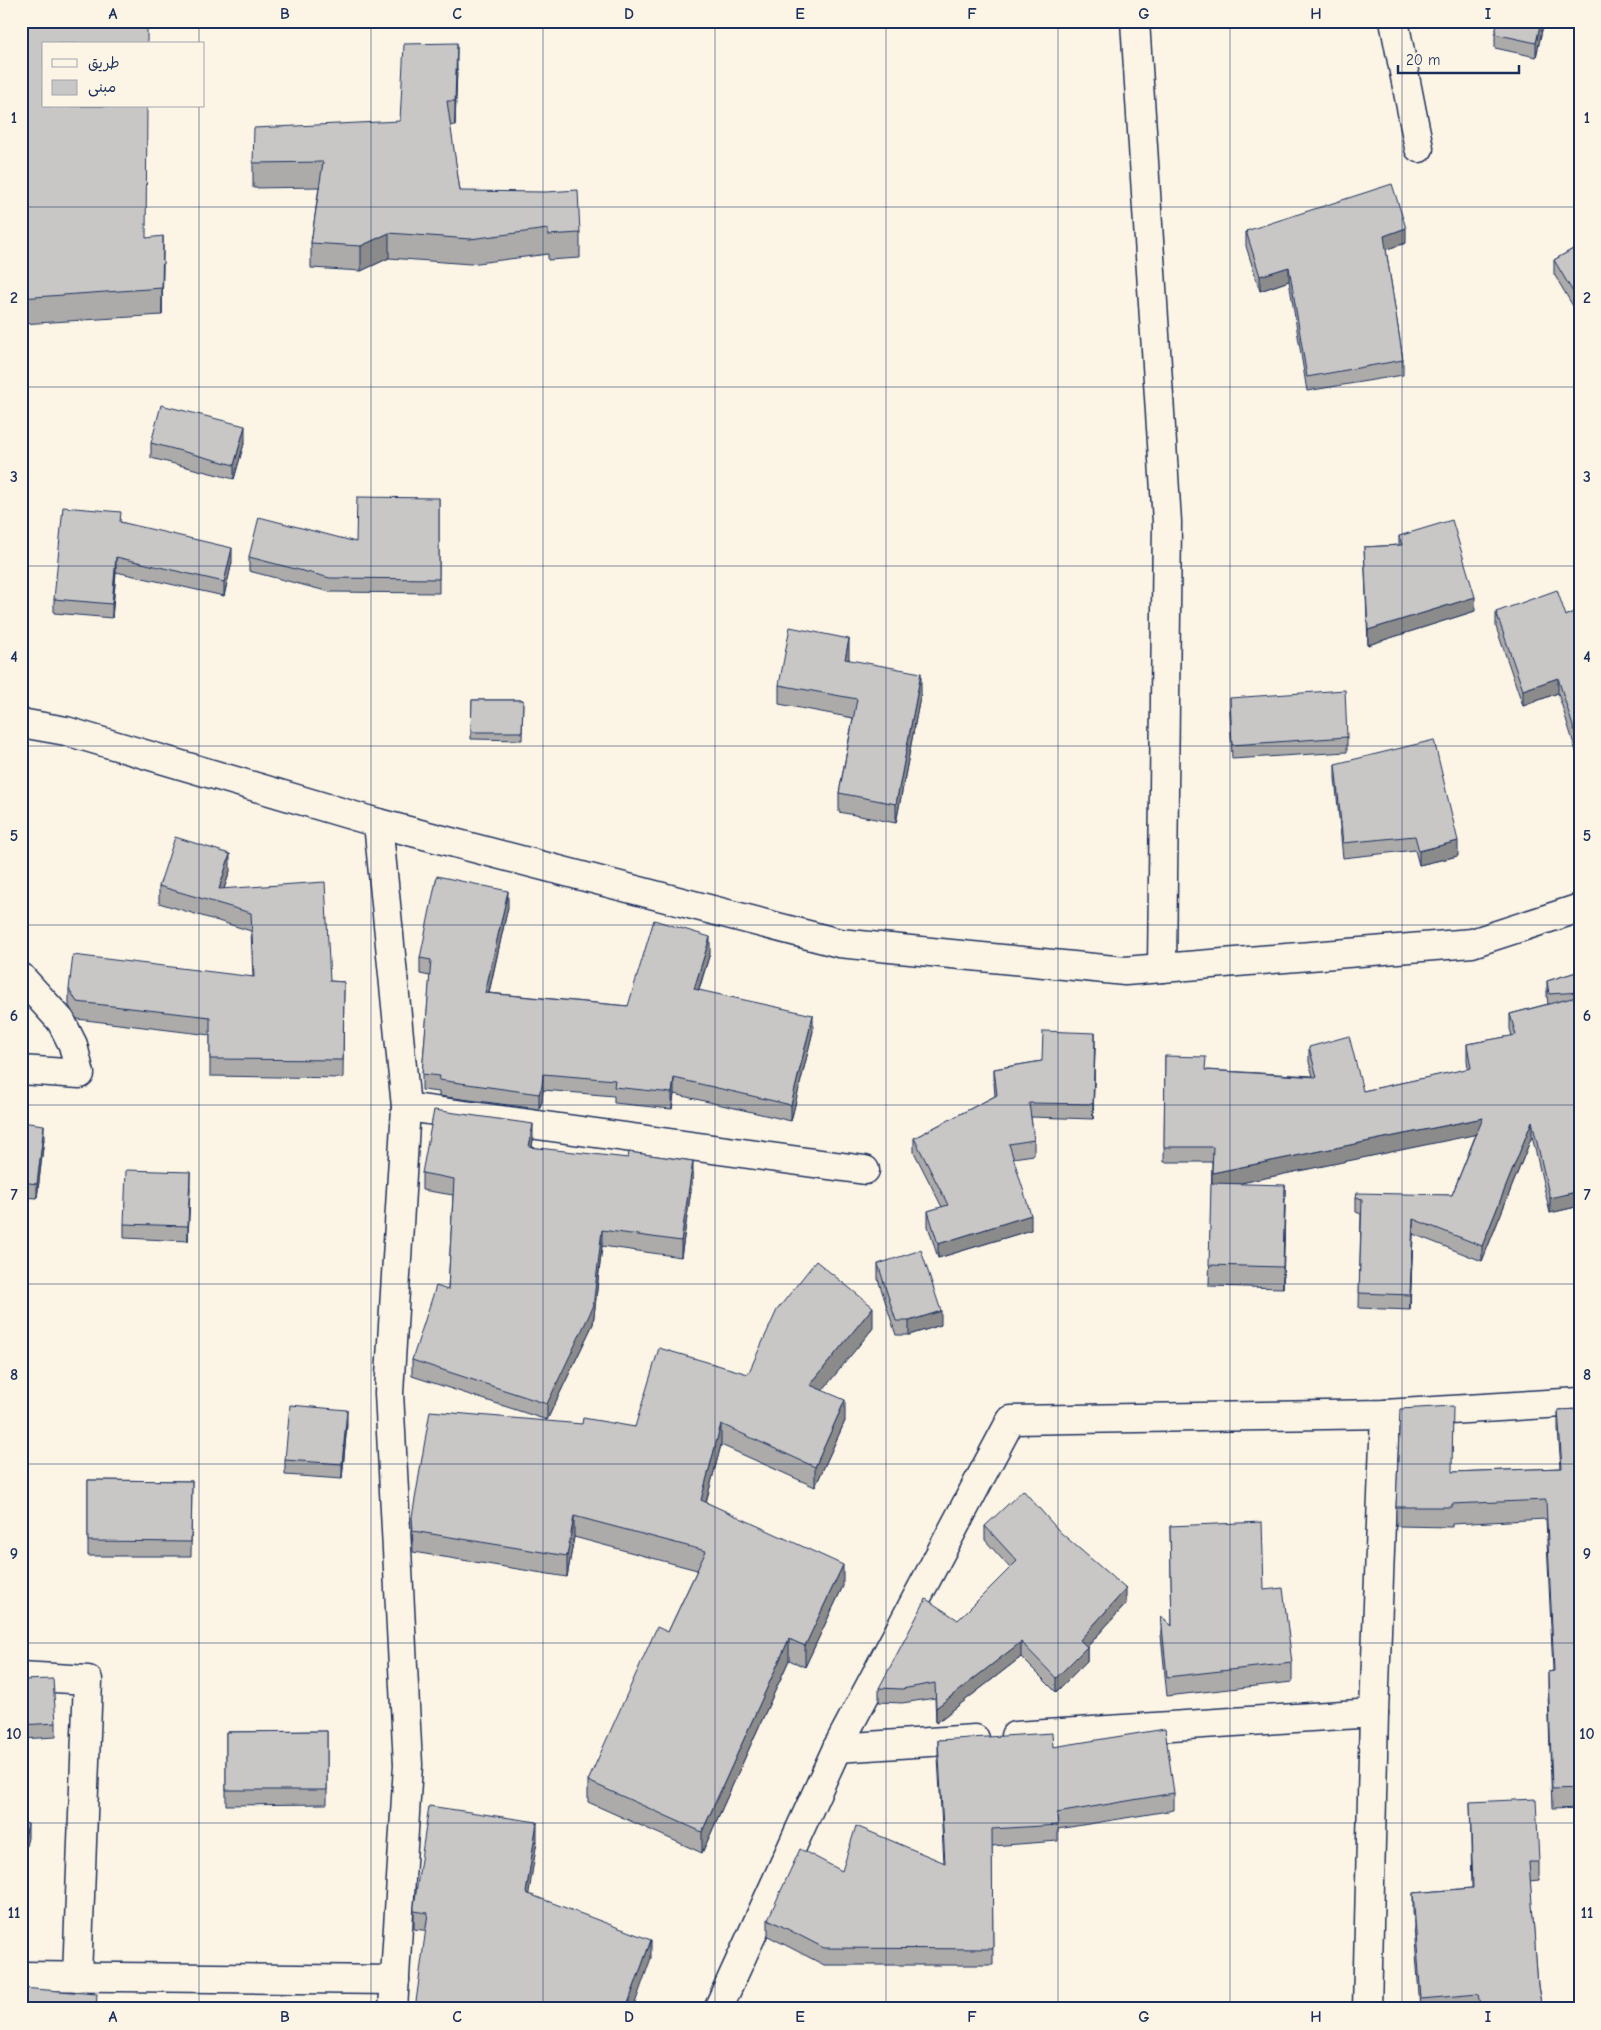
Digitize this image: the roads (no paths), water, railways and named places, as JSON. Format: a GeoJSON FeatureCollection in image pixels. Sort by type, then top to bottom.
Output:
{"type":"FeatureCollection","features":[{"type":"Feature","properties":{"kind":"street"},"geometry":{"type":"LineString","coordinates":[[1135,21],[1167,522],[1162,968]]}},
{"type":"Feature","properties":{"kind":"street"},"geometry":{"type":"LineString","coordinates":[[1394,21],[1419,148]]}},
{"type":"Feature","properties":{"kind":"street"},"geometry":{"type":"LineString","coordinates":[[21,723],[66,731],[378,823],[840,943],[1125,971],[1472,943],[1580,908]]}},
{"type":"Feature","properties":{"kind":"street"},"geometry":{"type":"LineString","coordinates":[[378,823],[406,1106],[389,1393],[408,1765],[393,2009]]}},
{"type":"Feature","properties":{"kind":"street"},"geometry":{"type":"LineString","coordinates":[[21,977],[60,1021],[73,1045],[80,1074],[21,1070]]}},
{"type":"Feature","properties":{"kind":"street"},"geometry":{"type":"LineString","coordinates":[[406,1106],[865,1170]]}},
{"type":"Feature","properties":{"kind":"street"},"geometry":{"type":"LineString","coordinates":[[718,2009],[837,1748],[1011,1420],[1385,1414],[1580,1402]]}},
{"type":"Feature","properties":{"kind":"street"},"geometry":{"type":"LineString","coordinates":[[1367,2009],[1374,1713],[1385,1414]]}},
{"type":"Feature","properties":{"kind":"street"},"geometry":{"type":"LineString","coordinates":[[21,1676],[88,1680],[77,1976]]}},
{"type":"Feature","properties":{"kind":"street"},"geometry":{"type":"LineString","coordinates":[[837,1748],[1374,1713]]}},
{"type":"Feature","properties":{"kind":"street"},"geometry":{"type":"LineString","coordinates":[[21,1976],[395,1980]]}}]}
